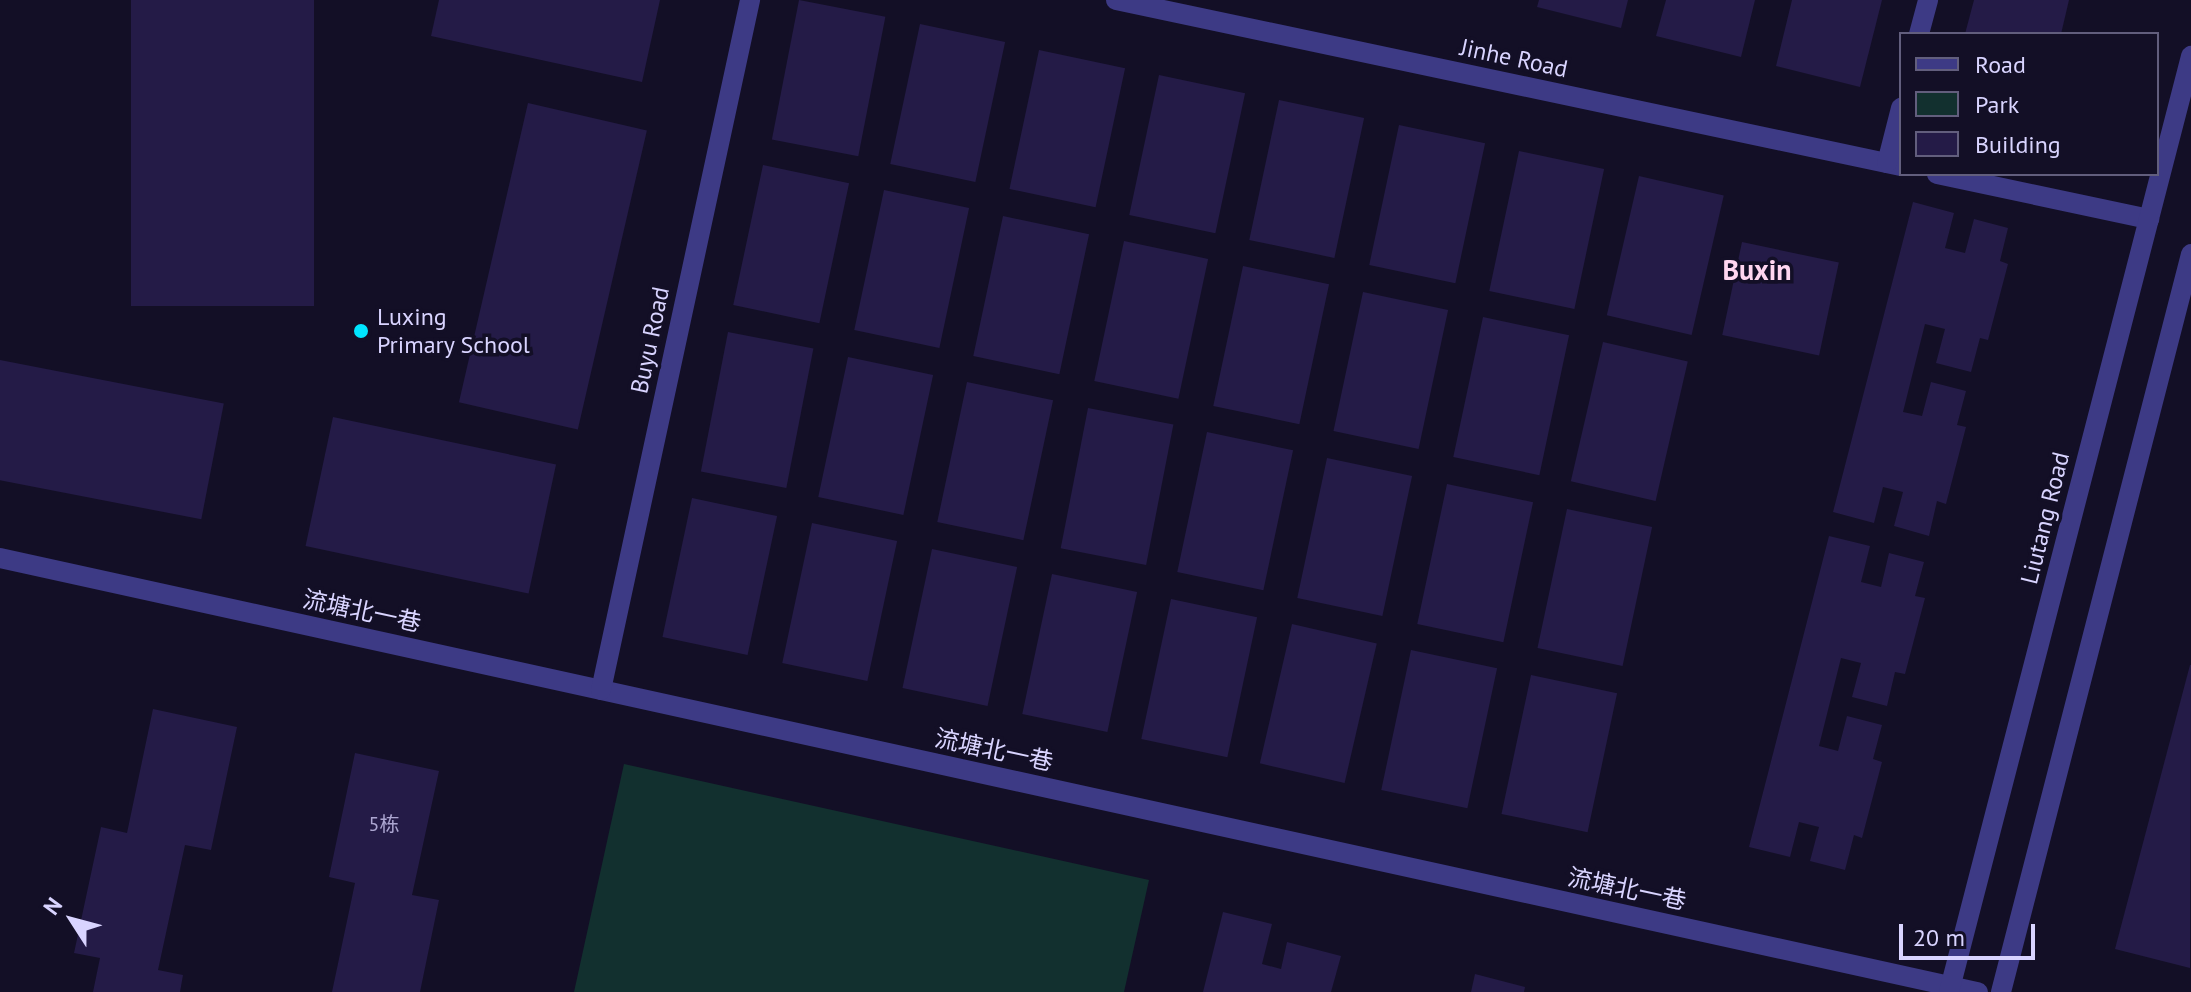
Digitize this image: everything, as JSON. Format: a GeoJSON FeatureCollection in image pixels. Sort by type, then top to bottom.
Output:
{"type":"FeatureCollection","features":[{"type":"Feature","properties":{"kind":"street","name":"Buyu Road"},"geometry":{"type":"LineString","coordinates":[[601,690],[750,0]]}},
{"type":"Feature","properties":{"kind":"street","name":"Jinhe Road"},"geometry":{"type":"LineString","coordinates":[[1116,0],[1894,165]]}},
{"type":"Feature","properties":{"kind":"street"},"geometry":{"type":"LineString","coordinates":[[1920,32],[1928,0]]}},
{"type":"Feature","properties":{"kind":"street","name":"Liutang Road"},"geometry":{"type":"LineString","coordinates":[[1950,989],[2191,56]]}},
{"type":"Feature","properties":{"kind":"street"},"geometry":{"type":"LineString","coordinates":[[1894,165],[1899,124]]}},
{"type":"Feature","properties":{"kind":"street"},"geometry":{"type":"LineString","coordinates":[[1946,176],[2149,219]]}},
{"type":"Feature","properties":{"kind":"street"},"geometry":{"type":"LineString","coordinates":[[2001,992],[2191,254]]}},
{"type":"Feature","properties":{"kind":"street","name":"流塘北一巷"},"geometry":{"type":"LineString","coordinates":[[0,558],[1950,989],[1978,992]]}},
{"type":"Feature","properties":{"kind":"green space"},"geometry":{"type":"Polygon","coordinates":[[[624,764],[1149,880],[1124,992],[574,992],[624,764]]]}},
{"type":"Feature","properties":{"kind":"building"},"geometry":{"type":"Polygon","coordinates":[[[131,0],[314,0],[314,306],[131,306],[131,0]]]}},
{"type":"Feature","properties":{"kind":"building"},"geometry":{"type":"Polygon","coordinates":[[[439,0],[660,0],[642,82],[431,36],[439,0]]]}},
{"type":"Feature","properties":{"kind":"building"},"geometry":{"type":"Polygon","coordinates":[[[799,0],[885,17],[858,156],[772,139],[799,0]]]}},
{"type":"Feature","properties":{"kind":"building"},"geometry":{"type":"Polygon","coordinates":[[[1539,0],[1628,0],[1621,28],[1537,7],[1539,0]]]}},
{"type":"Feature","properties":{"kind":"building"},"geometry":{"type":"Polygon","coordinates":[[[1666,0],[1755,0],[1741,57],[1656,36],[1666,0]]]}},
{"type":"Feature","properties":{"kind":"building"},"geometry":{"type":"Polygon","coordinates":[[[1792,0],[1882,0],[1860,87],[1776,66],[1792,0]]]}},
{"type":"Feature","properties":{"kind":"building"},"geometry":{"type":"Polygon","coordinates":[[[1974,0],[2069,0],[2061,32],[1966,32],[1974,0]]]}},
{"type":"Feature","properties":{"kind":"building"},"geometry":{"type":"Polygon","coordinates":[[[920,24],[1005,42],[975,182],[890,164],[920,24]]]}},
{"type":"Feature","properties":{"kind":"building"},"geometry":{"type":"Polygon","coordinates":[[[1039,50],[1125,68],[1096,207],[1009,189],[1039,50]]]}},
{"type":"Feature","properties":{"kind":"building"},"geometry":{"type":"Polygon","coordinates":[[[1159,75],[1245,93],[1215,233],[1129,215],[1159,75]]]}},
{"type":"Feature","properties":{"kind":"building"},"geometry":{"type":"Polygon","coordinates":[[[1279,100],[1364,118],[1334,258],[1249,240],[1279,100]]]}},
{"type":"Feature","properties":{"kind":"building"},"geometry":{"type":"Polygon","coordinates":[[[528,103],[647,130],[578,430],[459,402],[528,103]]]}},
{"type":"Feature","properties":{"kind":"building"},"geometry":{"type":"Polygon","coordinates":[[[1399,125],[1485,143],[1455,283],[1369,265],[1399,125]]]}},
{"type":"Feature","properties":{"kind":"building"},"geometry":{"type":"Polygon","coordinates":[[[1519,151],[1604,169],[1574,309],[1489,291],[1519,151]]]}},
{"type":"Feature","properties":{"kind":"building"},"geometry":{"type":"Polygon","coordinates":[[[763,165],[849,183],[819,323],[733,305],[763,165]]]}},
{"type":"Feature","properties":{"kind":"building"},"geometry":{"type":"Polygon","coordinates":[[[1639,176],[1724,196],[1692,335],[1607,315],[1639,176]]]}},
{"type":"Feature","properties":{"kind":"building"},"geometry":{"type":"Polygon","coordinates":[[[884,190],[969,208],[939,348],[854,330],[884,190]]]}},
{"type":"Feature","properties":{"kind":"building"},"geometry":{"type":"Polygon","coordinates":[[[1913,202],[1954,213],[1945,248],[1965,253],[1974,219],[2008,228],[2000,261],[2008,264],[1988,340],[1980,338],[1971,372],[1936,363],[1945,329],[1925,324],[1903,412],[1922,416],[1931,382],[1966,391],[1957,425],[1966,427],[1946,504],[1937,501],[1929,536],[1894,526],[1903,492],[1883,487],[1874,523],[1833,512],[1913,202]]]}},
{"type":"Feature","properties":{"kind":"building"},"geometry":{"type":"Polygon","coordinates":[[[1003,216],[1089,234],[1059,374],[973,356],[1003,216]]]}},
{"type":"Feature","properties":{"kind":"building"},"geometry":{"type":"Polygon","coordinates":[[[1124,241],[1208,259],[1178,399],[1094,381],[1124,241]]]}},
{"type":"Feature","properties":{"kind":"building"},"geometry":{"type":"Polygon","coordinates":[[[1742,242],[1839,263],[1819,356],[1722,335],[1742,242]]]}},
{"type":"Feature","properties":{"kind":"building"},"geometry":{"type":"Polygon","coordinates":[[[1243,266],[1329,284],[1299,424],[1213,406],[1243,266]]]}},
{"type":"Feature","properties":{"kind":"building"},"geometry":{"type":"Polygon","coordinates":[[[1363,292],[1448,310],[1419,449],[1333,431],[1363,292]]]}},
{"type":"Feature","properties":{"kind":"building"},"geometry":{"type":"Polygon","coordinates":[[[1483,317],[1569,335],[1539,475],[1453,457],[1483,317]]]}},
{"type":"Feature","properties":{"kind":"building"},"geometry":{"type":"Polygon","coordinates":[[[728,332],[813,349],[786,488],[701,471],[728,332]]]}},
{"type":"Feature","properties":{"kind":"building"},"geometry":{"type":"Polygon","coordinates":[[[1603,342],[1688,362],[1656,501],[1571,481],[1603,342]]]}},
{"type":"Feature","properties":{"kind":"building"},"geometry":{"type":"Polygon","coordinates":[[[848,357],[933,375],[903,515],[818,497],[848,357]]]}},
{"type":"Feature","properties":{"kind":"building"},"geometry":{"type":"Polygon","coordinates":[[[0,360],[224,404],[201,519],[0,480],[0,360]]]}},
{"type":"Feature","properties":{"kind":"building"},"geometry":{"type":"Polygon","coordinates":[[[967,382],[1053,400],[1023,540],[937,522],[967,382]]]}},
{"type":"Feature","properties":{"kind":"building"},"geometry":{"type":"Polygon","coordinates":[[[1088,408],[1173,425],[1146,565],[1061,548],[1088,408]]]}},
{"type":"Feature","properties":{"kind":"building"},"geometry":{"type":"Polygon","coordinates":[[[333,417],[556,464],[529,594],[306,546],[333,417]]]}},
{"type":"Feature","properties":{"kind":"building"},"geometry":{"type":"Polygon","coordinates":[[[1207,432],[1293,450],[1263,590],[1177,572],[1207,432]]]}},
{"type":"Feature","properties":{"kind":"building"},"geometry":{"type":"Polygon","coordinates":[[[1327,458],[1412,476],[1382,616],[1297,598],[1327,458]]]}},
{"type":"Feature","properties":{"kind":"building"},"geometry":{"type":"Polygon","coordinates":[[[1447,484],[1533,502],[1503,642],[1417,624],[1447,484]]]}},
{"type":"Feature","properties":{"kind":"building"},"geometry":{"type":"Polygon","coordinates":[[[692,498],[777,516],[748,655],[662,637],[692,498]]]}},
{"type":"Feature","properties":{"kind":"building"},"geometry":{"type":"Polygon","coordinates":[[[1567,509],[1652,527],[1623,666],[1537,648],[1567,509]]]}},
{"type":"Feature","properties":{"kind":"building"},"geometry":{"type":"Polygon","coordinates":[[[812,523],[897,541],[867,681],[782,663],[812,523]]]}},
{"type":"Feature","properties":{"kind":"building"},"geometry":{"type":"Polygon","coordinates":[[[1829,536],[1870,546],[1861,582],[1881,587],[1889,553],[1924,562],[1915,596],[1925,598],[1905,674],[1895,672],[1887,706],[1852,697],[1861,663],[1841,658],[1819,746],[1838,751],[1847,716],[1882,725],[1873,759],[1882,762],[1862,838],[1854,835],[1845,870],[1810,861],[1819,827],[1799,822],[1790,857],[1749,847],[1829,536]]]}},
{"type":"Feature","properties":{"kind":"building"},"geometry":{"type":"Polygon","coordinates":[[[932,549],[1017,567],[988,706],[902,688],[932,549]]]}},
{"type":"Feature","properties":{"kind":"building"},"geometry":{"type":"Polygon","coordinates":[[[1052,574],[1137,592],[1107,732],[1022,714],[1052,574]]]}},
{"type":"Feature","properties":{"kind":"building"},"geometry":{"type":"Polygon","coordinates":[[[1171,599],[1257,617],[1227,757],[1141,739],[1171,599]]]}},
{"type":"Feature","properties":{"kind":"building"},"geometry":{"type":"Polygon","coordinates":[[[1292,624],[1377,644],[1345,783],[1260,763],[1292,624]]]}},
{"type":"Feature","properties":{"kind":"building"},"geometry":{"type":"Polygon","coordinates":[[[1411,650],[1497,668],[1467,808],[1381,790],[1411,650]]]}},
{"type":"Feature","properties":{"kind":"building"},"geometry":{"type":"Polygon","coordinates":[[[2191,665],[2190,968],[2115,949],[2191,665]]]}},
{"type":"Feature","properties":{"kind":"building"},"geometry":{"type":"Polygon","coordinates":[[[1531,675],[1617,693],[1588,832],[1501,814],[1531,675]]]}},
{"type":"Feature","properties":{"kind":"building"},"geometry":{"type":"Polygon","coordinates":[[[153,709],[237,727],[211,850],[185,845],[158,970],[183,975],[180,992],[93,992],[100,958],[74,953],[101,827],[127,833],[153,709]]]}},
{"type":"Feature","properties":{"kind":"building"},"geometry":{"type":"Polygon","coordinates":[[[355,753],[439,771],[412,895],[439,900],[420,992],[332,992],[355,883],[329,877],[355,753]]]}},
{"type":"Feature","properties":{"kind":"building"},"geometry":{"type":"Polygon","coordinates":[[[1223,912],[1272,924],[1262,964],[1281,969],[1287,942],[1341,956],[1331,992],[1203,992],[1223,912]]]}},
{"type":"Feature","properties":{"kind":"building"},"geometry":{"type":"Polygon","coordinates":[[[1475,974],[1525,987],[1524,992],[1471,992],[1475,974]]]}},
{"type":"Feature","properties":{"kind":"place","name":"Luxing Primary School"},"geometry":{"type":"Point","coordinates":[361,331]}},
{"type":"Feature","properties":{"kind":"district","name":"Buxin"},"geometry":{"type":"Point","coordinates":[1757,270]}}]}
